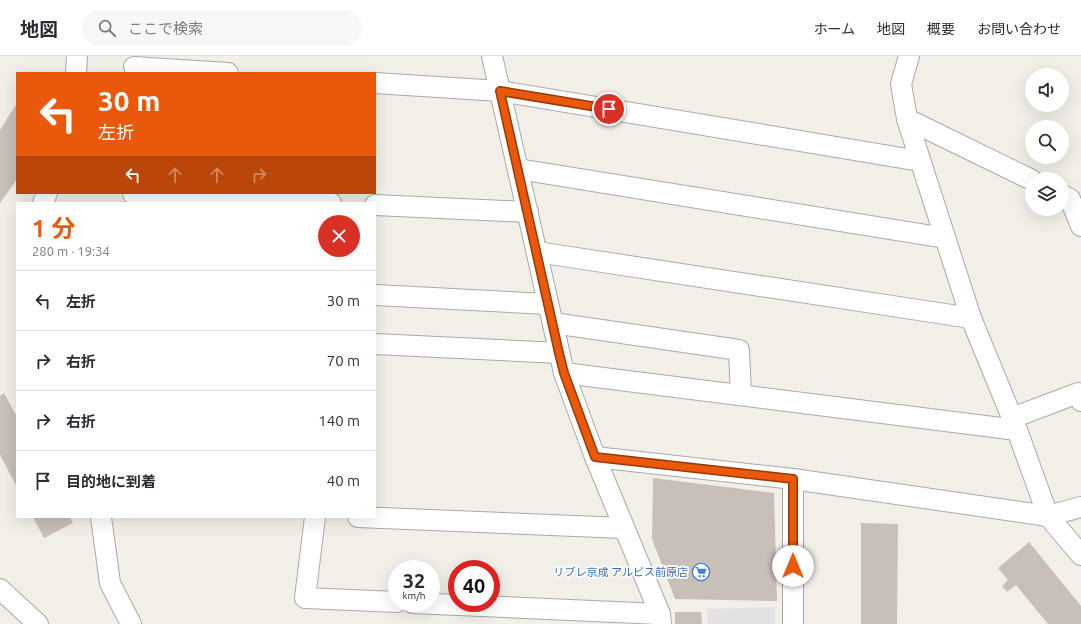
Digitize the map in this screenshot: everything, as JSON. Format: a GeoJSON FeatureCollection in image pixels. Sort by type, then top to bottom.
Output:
{"type":"FeatureCollection","features":[{"type":"Feature","properties":{"kind":"street"},"geometry":{"type":"LineString","coordinates":[[76,72],[77,56]]}},
{"type":"Feature","properties":{"kind":"street"},"geometry":{"type":"LineString","coordinates":[[440,605],[660,619],[595,457],[564,373],[492,56]]}},
{"type":"Feature","properties":{"kind":"street"},"geometry":{"type":"LineString","coordinates":[[909,56],[901,84],[907,119],[971,318],[1015,424],[1048,516],[1081,554]]}},
{"type":"Feature","properties":{"kind":"street"},"geometry":{"type":"LineString","coordinates":[[134,67],[212,72]]}},
{"type":"Feature","properties":{"kind":"street"},"geometry":{"type":"LineString","coordinates":[[376,83],[500,91],[920,161]]}},
{"type":"Feature","properties":{"kind":"street"},"geometry":{"type":"LineString","coordinates":[[907,119],[1025,177]]}},
{"type":"Feature","properties":{"kind":"street"},"geometry":{"type":"LineString","coordinates":[[518,170],[945,238]]}},
{"type":"Feature","properties":{"kind":"street"},"geometry":{"type":"LineString","coordinates":[[132,194],[309,202]]}},
{"type":"Feature","properties":{"kind":"street"},"geometry":{"type":"LineString","coordinates":[[1075,195],[1081,226]]}},
{"type":"Feature","properties":{"kind":"street"},"geometry":{"type":"LineString","coordinates":[[376,205],[528,212]]}},
{"type":"Feature","properties":{"kind":"street"},"geometry":{"type":"LineString","coordinates":[[537,252],[971,318]]}},
{"type":"Feature","properties":{"kind":"street"},"geometry":{"type":"LineString","coordinates":[[376,295],[548,304]]}},
{"type":"Feature","properties":{"kind":"street"},"geometry":{"type":"LineString","coordinates":[[552,323],[739,350],[741,395]]}},
{"type":"Feature","properties":{"kind":"street"},"geometry":{"type":"LineString","coordinates":[[376,344],[559,353]]}},
{"type":"Feature","properties":{"kind":"street"},"geometry":{"type":"LineString","coordinates":[[564,373],[741,395],[1015,424],[1078,393],[1081,401]]}},
{"type":"Feature","properties":{"kind":"street"},"geometry":{"type":"LineString","coordinates":[[595,457],[793,479],[1048,516],[1081,507]]}},
{"type":"Feature","properties":{"kind":"street"},"geometry":{"type":"LineString","coordinates":[[793,479],[793,624]]}},
{"type":"Feature","properties":{"kind":"street"},"geometry":{"type":"LineString","coordinates":[[101,518],[110,582],[132,624]]}},
{"type":"Feature","properties":{"kind":"street"},"geometry":{"type":"LineString","coordinates":[[314,518],[305,598],[388,602]]}},
{"type":"Feature","properties":{"kind":"street"},"geometry":{"type":"LineString","coordinates":[[376,518],[624,528]]}},
{"type":"Feature","properties":{"kind":"street"},"geometry":{"type":"LineString","coordinates":[[2,593],[38,624]]}},
{"type":"Feature","properties":{"kind":"shaded area"},"geometry":{"type":"Polygon","coordinates":[[[775,607],[775,624],[708,624],[707,609],[775,607]]]}},
{"type":"Feature","properties":{"kind":"building"},"geometry":{"type":"Polygon","coordinates":[[[16,105],[16,180],[0,203],[0,130],[16,105]]]}},
{"type":"Feature","properties":{"kind":"building"},"geometry":{"type":"Polygon","coordinates":[[[4,393],[16,415],[16,485],[0,455],[0,396],[4,393]]]}},
{"type":"Feature","properties":{"kind":"building"},"geometry":{"type":"Polygon","coordinates":[[[653,478],[774,493],[777,601],[675,599],[652,539],[653,478]]]}},
{"type":"Feature","properties":{"kind":"building"},"geometry":{"type":"Polygon","coordinates":[[[34,518],[70,518],[73,523],[44,538],[34,518]]]}},
{"type":"Feature","properties":{"kind":"building"},"geometry":{"type":"Polygon","coordinates":[[[861,523],[898,524],[897,624],[861,624],[861,523]]]}},
{"type":"Feature","properties":{"kind":"building"},"geometry":{"type":"Polygon","coordinates":[[[1029,542],[1081,606],[1081,624],[1048,624],[1016,585],[1007,592],[1002,586],[1008,580],[998,568],[1029,542]]]}},
{"type":"Feature","properties":{"kind":"building"},"geometry":{"type":"Polygon","coordinates":[[[675,612],[701,612],[702,624],[675,624],[675,612]]]}},
{"type":"Feature","properties":{"kind":"place","name":"リブレ京成 アルビス前原店"},"geometry":{"type":"Point","coordinates":[701,572]}},
{"type":"Feature","properties":{"kind":"route"},"geometry":{"type":"LineString","coordinates":[[609,109],[500,91],[564,373],[595,457],[793,479],[793,566]]}}]}
